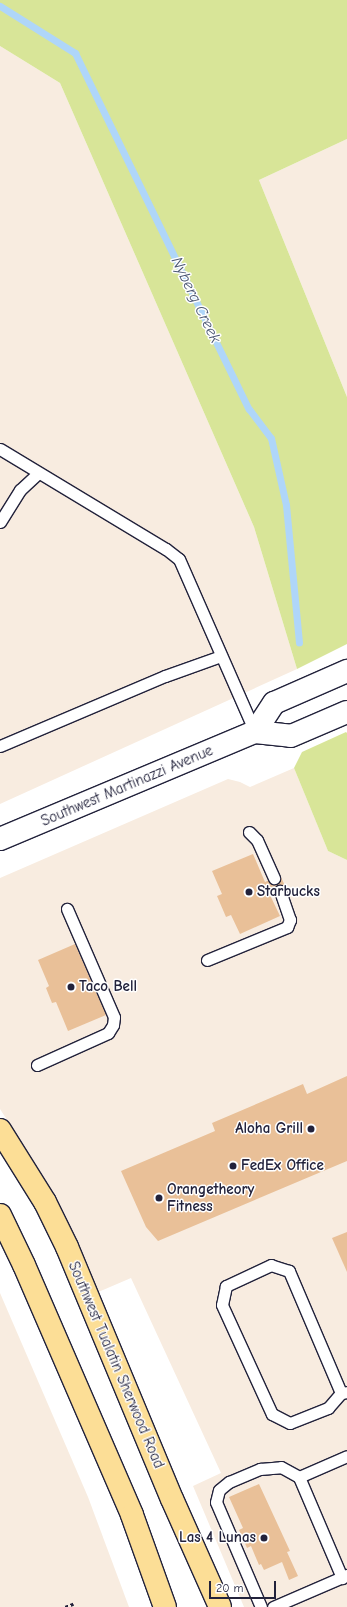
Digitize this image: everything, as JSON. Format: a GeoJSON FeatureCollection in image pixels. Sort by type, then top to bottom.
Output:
{"type":"FeatureCollection","features":[{"type":"Feature","properties":{"kind":"highway","name":"Southwest Tualatin Sherwood Road"},"geometry":{"type":"LineString","coordinates":[[0,1130],[45,1202],[67,1247],[172,1499],[220,1607]]}},
{"type":"Feature","properties":{"kind":"highway"},"geometry":{"type":"LineString","coordinates":[[0,1215],[24,1265],[132,1515],[165,1607]]}},
{"type":"Feature","properties":{"kind":"street"},"geometry":{"type":"LineString","coordinates":[[255,732],[274,703],[347,671]]}},
{"type":"Feature","properties":{"kind":"street","name":"Southwest Martinazzi Avenue"},"geometry":{"type":"LineString","coordinates":[[0,839],[255,732],[292,736],[347,712]]}},
{"type":"Feature","properties":{"kind":"lane"},"geometry":{"type":"LineString","coordinates":[[0,449],[166,548],[179,559],[255,732]]}},
{"type":"Feature","properties":{"kind":"lane"},"geometry":{"type":"LineString","coordinates":[[0,522],[20,490],[38,472]]}},
{"type":"Feature","properties":{"kind":"lane"},"geometry":{"type":"LineString","coordinates":[[0,746],[165,676],[221,656]]}},
{"type":"Feature","properties":{"kind":"lane"},"geometry":{"type":"LineString","coordinates":[[249,832],[257,840],[274,878]]}},
{"type":"Feature","properties":{"kind":"lane"},"geometry":{"type":"LineString","coordinates":[[207,960],[287,928],[290,920],[280,891]]}},
{"type":"Feature","properties":{"kind":"lane"},"geometry":{"type":"LineString","coordinates":[[37,1065],[108,1033],[113,1024],[114,1017],[68,909]]}},
{"type":"Feature","properties":{"kind":"lane"},"geometry":{"type":"LineString","coordinates":[[271,1265],[289,1271],[344,1392],[328,1408],[290,1423],[272,1414],[222,1304],[226,1286],[271,1265]]}},
{"type":"Feature","properties":{"kind":"lane"},"geometry":{"type":"LineString","coordinates":[[299,1477],[347,1456]]}},
{"type":"Feature","properties":{"kind":"lane"},"geometry":{"type":"LineString","coordinates":[[261,1607],[216,1502],[218,1490],[229,1482],[260,1469],[280,1467],[299,1477],[344,1577],[273,1607]]}},
{"type":"Feature","properties":{"kind":"path"},"geometry":{"type":"LineString","coordinates":[[65,1607],[73,1604]]}},
{"type":"Feature","properties":{"kind":"shaded area"},"geometry":{"type":"Polygon","coordinates":[[[0,46],[60,83],[254,527],[297,669],[0,804],[0,46]]]}},
{"type":"Feature","properties":{"kind":"shaded area"},"geometry":{"type":"Polygon","coordinates":[[[347,139],[347,397],[259,180],[347,139]]]}},
{"type":"Feature","properties":{"kind":"shaded area"},"geometry":{"type":"Polygon","coordinates":[[[294,768],[328,851],[347,860],[347,1607],[244,1607],[193,1486],[221,1473],[131,1278],[96,1293],[51,1194],[29,1154],[0,1109],[0,878],[228,779],[240,782],[250,787],[294,768]]]}},
{"type":"Feature","properties":{"kind":"shaded area"},"geometry":{"type":"Polygon","coordinates":[[[0,1293],[88,1497],[129,1607],[0,1607],[0,1293]]]}},
{"type":"Feature","properties":{"kind":"green space"},"geometry":{"type":"Polygon","coordinates":[[[0,0],[347,0],[347,139],[259,180],[347,397],[347,644],[297,669],[254,527],[60,83],[0,46],[0,0]]]}},
{"type":"Feature","properties":{"kind":"green space"},"geometry":{"type":"Polygon","coordinates":[[[346,732],[347,860],[328,851],[294,768],[302,752],[346,732]]]}},
{"type":"Feature","properties":{"kind":"building","name":"Starbucks"},"geometry":{"type":"Polygon","coordinates":[[[253,854],[265,882],[280,875],[286,888],[270,895],[280,916],[240,934],[231,915],[226,917],[217,896],[222,894],[212,871],[253,854]]]}},
{"type":"Feature","properties":{"kind":"building","name":"Taco Bell"},"geometry":{"type":"Polygon","coordinates":[[[75,944],[106,1015],[68,1031],[56,1002],[52,1003],[46,988],[49,986],[38,960],[75,944]]]}},
{"type":"Feature","properties":{"kind":"building"},"geometry":{"type":"Polygon","coordinates":[[[347,1076],[347,1161],[158,1241],[146,1227],[121,1171],[215,1131],[212,1123],[303,1084],[307,1094],[347,1076]]]}},
{"type":"Feature","properties":{"kind":"building"},"geometry":{"type":"Polygon","coordinates":[[[347,1232],[347,1272],[332,1238],[347,1232]]]}},
{"type":"Feature","properties":{"kind":"building","name":"Las 4 Lunas"},"geometry":{"type":"Polygon","coordinates":[[[259,1484],[290,1551],[287,1552],[298,1576],[289,1580],[282,1562],[264,1570],[261,1564],[259,1565],[251,1546],[247,1548],[239,1530],[243,1528],[229,1497],[259,1484]]]}},
{"type":"Feature","properties":{"kind":"waterway","name":"Nyberg Creek"},"geometry":{"type":"LineString","coordinates":[[0,6],[75,53],[249,409],[271,438],[286,505],[299,642]]}},
{"type":"Feature","properties":{"kind":"place","name":"Starbucks"},"geometry":{"type":"Point","coordinates":[249,892]}},
{"type":"Feature","properties":{"kind":"place","name":"Taco Bell"},"geometry":{"type":"Point","coordinates":[71,987]}},
{"type":"Feature","properties":{"kind":"place","name":"Aloha Grill"},"geometry":{"type":"Point","coordinates":[311,1129]}},
{"type":"Feature","properties":{"kind":"place","name":"FedEx Office"},"geometry":{"type":"Point","coordinates":[233,1166]}},
{"type":"Feature","properties":{"kind":"place","name":"Orangetheory Fitness"},"geometry":{"type":"Point","coordinates":[159,1198]}},
{"type":"Feature","properties":{"kind":"place","name":"Las 4 Lunas"},"geometry":{"type":"Point","coordinates":[264,1538]}}]}
